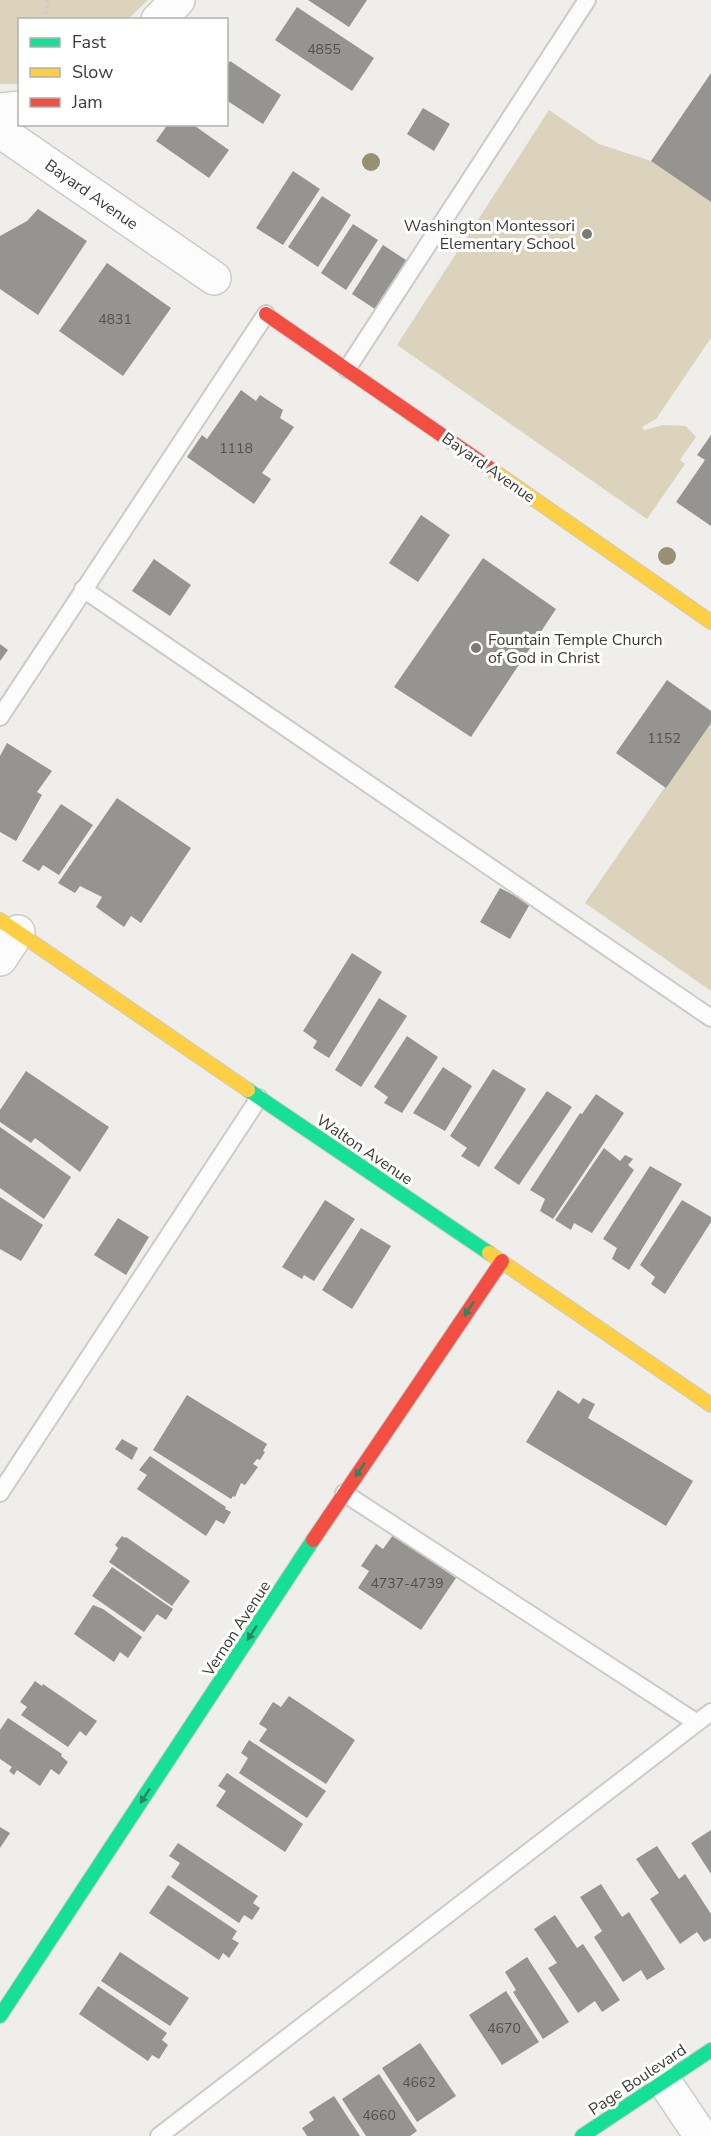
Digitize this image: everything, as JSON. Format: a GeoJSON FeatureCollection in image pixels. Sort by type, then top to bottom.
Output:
{"type":"FeatureCollection","features":[{"type":"Feature","properties":{"kind":"street"},"geometry":{"type":"LineString","coordinates":[[160,18],[178,0]]}},
{"type":"Feature","properties":{"kind":"street"},"geometry":{"type":"LineString","coordinates":[[0,111],[18,108]]}},
{"type":"Feature","properties":{"kind":"street","name":"Bayard Avenue"},"geometry":{"type":"LineString","coordinates":[[0,131],[214,278]]}},
{"type":"Feature","properties":{"kind":"street","name":"Bayard Avenue"},"geometry":{"type":"LineString","coordinates":[[266,314],[711,622]]}},
{"type":"Feature","properties":{"kind":"street"},"geometry":{"type":"LineString","coordinates":[[0,959],[9,926]]}},
{"type":"Feature","properties":{"kind":"street","name":"Walton Avenue"},"geometry":{"type":"LineString","coordinates":[[9,926],[711,1405]]}},
{"type":"Feature","properties":{"kind":"street","name":"Vernon Avenue"},"geometry":{"type":"LineString","coordinates":[[0,2016],[344,1493],[502,1261]]}},
{"type":"Feature","properties":{"kind":"street","name":"Page Boulevard"},"geometry":{"type":"LineString","coordinates":[[582,2136],[711,2050]]}},
{"type":"Feature","properties":{"kind":"street"},"geometry":{"type":"LineString","coordinates":[[664,2081],[700,2136]]}},
{"type":"Feature","properties":{"kind":"lane"},"geometry":{"type":"LineString","coordinates":[[347,369],[587,0]]}},
{"type":"Feature","properties":{"kind":"lane"},"geometry":{"type":"LineString","coordinates":[[0,717],[266,314]]}},
{"type":"Feature","properties":{"kind":"lane"},"geometry":{"type":"LineString","coordinates":[[83,589],[711,1018]]}},
{"type":"Feature","properties":{"kind":"lane"},"geometry":{"type":"LineString","coordinates":[[0,1492],[259,1098]]}},
{"type":"Feature","properties":{"kind":"lane"},"geometry":{"type":"LineString","coordinates":[[344,1493],[697,1723]]}},
{"type":"Feature","properties":{"kind":"lane"},"geometry":{"type":"LineString","coordinates":[[159,2136],[711,1712]]}},
{"type":"Feature","properties":{"kind":"path"},"geometry":{"type":"LineString","coordinates":[[45,18],[47,0]]}},
{"type":"Feature","properties":{"kind":"shaded area"},"geometry":{"type":"Polygon","coordinates":[[[0,0],[148,0],[129,18],[18,18],[18,84],[0,84],[0,0]]]}},
{"type":"Feature","properties":{"kind":"shaded area","name":"Washington Montessori Elementary School"},"geometry":{"type":"Polygon","coordinates":[[[549,110],[599,144],[651,161],[711,202],[711,338],[656,419],[642,427],[644,430],[663,425],[686,426],[696,437],[680,460],[685,464],[647,519],[397,345],[549,110]]]}},
{"type":"Feature","properties":{"kind":"shaded area"},"geometry":{"type":"Polygon","coordinates":[[[711,720],[711,991],[585,903],[711,720]]]}},
{"type":"Feature","properties":{"kind":"building"},"geometry":{"type":"Polygon","coordinates":[[[308,0],[367,0],[349,27],[308,0]]]}},
{"type":"Feature","properties":{"kind":"building"},"geometry":{"type":"Polygon","coordinates":[[[297,7],[374,58],[352,91],[275,40],[297,7]]]}},
{"type":"Feature","properties":{"kind":"building"},"geometry":{"type":"Polygon","coordinates":[[[230,61],[281,95],[263,124],[228,101],[228,64],[230,61]]]}},
{"type":"Feature","properties":{"kind":"building"},"geometry":{"type":"Polygon","coordinates":[[[711,73],[711,202],[651,161],[711,73]]]}},
{"type":"Feature","properties":{"kind":"building"},"geometry":{"type":"Polygon","coordinates":[[[423,108],[450,124],[434,151],[407,134],[423,108]]]}},
{"type":"Feature","properties":{"kind":"building"},"geometry":{"type":"Polygon","coordinates":[[[167,126],[195,126],[229,150],[209,178],[156,141],[167,126]]]}},
{"type":"Feature","properties":{"kind":"building"},"geometry":{"type":"Polygon","coordinates":[[[293,171],[320,189],[283,245],[256,228],[293,171]]]}},
{"type":"Feature","properties":{"kind":"building"},"geometry":{"type":"Polygon","coordinates":[[[322,196],[351,215],[318,267],[288,247],[322,196]]]}},
{"type":"Feature","properties":{"kind":"building"},"geometry":{"type":"Polygon","coordinates":[[[38,209],[87,241],[38,315],[0,289],[0,236],[27,221],[38,209]]]}},
{"type":"Feature","properties":{"kind":"building"},"geometry":{"type":"Polygon","coordinates":[[[353,224],[378,240],[346,290],[321,273],[353,224]]]}},
{"type":"Feature","properties":{"kind":"building"},"geometry":{"type":"Polygon","coordinates":[[[383,245],[409,262],[378,311],[352,294],[383,245]]]}},
{"type":"Feature","properties":{"kind":"building"},"geometry":{"type":"Polygon","coordinates":[[[107,263],[171,308],[123,376],[59,331],[107,263]]]}},
{"type":"Feature","properties":{"kind":"building"},"geometry":{"type":"Polygon","coordinates":[[[241,390],[256,401],[260,395],[283,410],[280,418],[294,427],[262,473],[271,479],[254,504],[187,457],[202,435],[207,439],[241,390]]]}},
{"type":"Feature","properties":{"kind":"building"},"geometry":{"type":"Polygon","coordinates":[[[711,435],[711,526],[676,502],[705,460],[697,455],[711,435]]]}},
{"type":"Feature","properties":{"kind":"building"},"geometry":{"type":"Polygon","coordinates":[[[421,515],[450,535],[418,582],[389,563],[421,515]]]}},
{"type":"Feature","properties":{"kind":"building","name":"Fountain Temple Church of God in Christ"},"geometry":{"type":"Polygon","coordinates":[[[483,558],[556,609],[471,737],[394,687],[483,558]]]}},
{"type":"Feature","properties":{"kind":"building"},"geometry":{"type":"Polygon","coordinates":[[[154,559],[191,585],[170,616],[132,591],[154,559]]]}},
{"type":"Feature","properties":{"kind":"building"},"geometry":{"type":"Polygon","coordinates":[[[0,644],[8,650],[0,661],[0,644]]]}},
{"type":"Feature","properties":{"kind":"building"},"geometry":{"type":"Polygon","coordinates":[[[667,680],[711,711],[711,723],[666,788],[616,753],[667,680]]]}},
{"type":"Feature","properties":{"kind":"building"},"geometry":{"type":"Polygon","coordinates":[[[7,743],[52,771],[37,792],[42,795],[16,841],[0,832],[0,756],[7,743]]]}},
{"type":"Feature","properties":{"kind":"building"},"geometry":{"type":"Polygon","coordinates":[[[117,798],[191,848],[141,923],[131,916],[124,927],[96,907],[102,897],[80,886],[75,893],[58,883],[117,798]]]}},
{"type":"Feature","properties":{"kind":"building"},"geometry":{"type":"Polygon","coordinates":[[[61,804],[93,825],[59,875],[43,865],[39,871],[22,861],[61,804]]]}},
{"type":"Feature","properties":{"kind":"building"},"geometry":{"type":"Polygon","coordinates":[[[500,888],[530,904],[510,939],[480,922],[500,888]]]}},
{"type":"Feature","properties":{"kind":"building"},"geometry":{"type":"Polygon","coordinates":[[[352,953],[382,972],[329,1058],[313,1048],[317,1041],[303,1031],[352,953]]]}},
{"type":"Feature","properties":{"kind":"building"},"geometry":{"type":"Polygon","coordinates":[[[379,998],[407,1016],[361,1087],[335,1070],[379,998]]]}},
{"type":"Feature","properties":{"kind":"building"},"geometry":{"type":"Polygon","coordinates":[[[407,1036],[438,1057],[402,1113],[384,1103],[388,1097],[374,1087],[407,1036]]]}},
{"type":"Feature","properties":{"kind":"building"},"geometry":{"type":"Polygon","coordinates":[[[443,1067],[472,1086],[445,1131],[413,1113],[443,1067]]]}},
{"type":"Feature","properties":{"kind":"building"},"geometry":{"type":"Polygon","coordinates":[[[493,1069],[526,1089],[479,1167],[461,1156],[467,1148],[450,1136],[493,1069]]]}},
{"type":"Feature","properties":{"kind":"building"},"geometry":{"type":"Polygon","coordinates":[[[26,1071],[109,1127],[80,1172],[35,1138],[31,1143],[0,1122],[0,1110],[26,1071]]]}},
{"type":"Feature","properties":{"kind":"building"},"geometry":{"type":"Polygon","coordinates":[[[547,1091],[572,1107],[519,1185],[494,1168],[547,1091]]]}},
{"type":"Feature","properties":{"kind":"building"},"geometry":{"type":"Polygon","coordinates":[[[596,1094],[624,1113],[553,1219],[540,1211],[545,1199],[530,1190],[580,1113],[582,1114],[596,1094]]]}},
{"type":"Feature","properties":{"kind":"building"},"geometry":{"type":"Polygon","coordinates":[[[0,1127],[71,1177],[44,1219],[0,1188],[0,1127]]]}},
{"type":"Feature","properties":{"kind":"building"},"geometry":{"type":"Polygon","coordinates":[[[604,1148],[620,1161],[625,1155],[633,1159],[628,1165],[634,1170],[592,1233],[574,1223],[571,1230],[555,1220],[604,1148]]]}},
{"type":"Feature","properties":{"kind":"building"},"geometry":{"type":"Polygon","coordinates":[[[650,1166],[682,1184],[629,1270],[612,1259],[617,1248],[603,1239],[650,1166]]]}},
{"type":"Feature","properties":{"kind":"building"},"geometry":{"type":"Polygon","coordinates":[[[0,1197],[43,1225],[21,1261],[0,1249],[0,1197]]]}},
{"type":"Feature","properties":{"kind":"building"},"geometry":{"type":"Polygon","coordinates":[[[325,1200],[355,1219],[314,1281],[304,1275],[302,1279],[282,1267],[325,1200]]]}},
{"type":"Feature","properties":{"kind":"building"},"geometry":{"type":"Polygon","coordinates":[[[682,1200],[711,1217],[711,1222],[665,1294],[651,1284],[655,1277],[640,1265],[682,1200]]]}},
{"type":"Feature","properties":{"kind":"building"},"geometry":{"type":"Polygon","coordinates":[[[118,1218],[149,1237],[126,1275],[94,1255],[118,1218]]]}},
{"type":"Feature","properties":{"kind":"building"},"geometry":{"type":"Polygon","coordinates":[[[361,1228],[391,1246],[352,1309],[322,1290],[361,1228]]]}},
{"type":"Feature","properties":{"kind":"building"},"geometry":{"type":"Polygon","coordinates":[[[558,1390],[579,1404],[583,1398],[595,1404],[588,1418],[693,1481],[666,1526],[526,1442],[558,1390]]]}},
{"type":"Feature","properties":{"kind":"building"},"geometry":{"type":"Polygon","coordinates":[[[187,1395],[267,1444],[260,1460],[257,1459],[253,1464],[258,1467],[245,1485],[241,1483],[235,1497],[231,1499],[153,1450],[187,1395]]]}},
{"type":"Feature","properties":{"kind":"building"},"geometry":{"type":"Polygon","coordinates":[[[122,1439],[138,1448],[132,1460],[115,1449],[122,1439]]]}},
{"type":"Feature","properties":{"kind":"building"},"geometry":{"type":"Polygon","coordinates":[[[150,1456],[226,1507],[225,1509],[231,1512],[224,1524],[216,1520],[206,1536],[137,1489],[147,1475],[139,1470],[150,1456]]]}},
{"type":"Feature","properties":{"kind":"building"},"geometry":{"type":"Polygon","coordinates":[[[393,1535],[456,1578],[421,1630],[358,1588],[369,1571],[361,1566],[376,1544],[383,1549],[393,1535]]]}},
{"type":"Feature","properties":{"kind":"building"},"geometry":{"type":"Polygon","coordinates":[[[122,1536],[190,1581],[172,1606],[109,1562],[118,1548],[115,1545],[122,1536]]]}},
{"type":"Feature","properties":{"kind":"building"},"geometry":{"type":"Polygon","coordinates":[[[112,1567],[173,1609],[166,1620],[157,1614],[144,1632],[92,1596],[112,1567]]]}},
{"type":"Feature","properties":{"kind":"building"},"geometry":{"type":"Polygon","coordinates":[[[93,1605],[103,1609],[142,1637],[128,1658],[120,1652],[114,1662],[74,1634],[93,1605]]]}},
{"type":"Feature","properties":{"kind":"building"},"geometry":{"type":"Polygon","coordinates":[[[35,1681],[42,1686],[43,1684],[97,1721],[86,1736],[80,1731],[68,1747],[21,1715],[27,1707],[20,1702],[35,1681]]]}},
{"type":"Feature","properties":{"kind":"building"},"geometry":{"type":"Polygon","coordinates":[[[289,1696],[355,1740],[326,1784],[259,1741],[267,1729],[259,1724],[273,1702],[281,1707],[289,1696]]]}},
{"type":"Feature","properties":{"kind":"building"},"geometry":{"type":"Polygon","coordinates":[[[8,1718],[62,1754],[61,1756],[68,1762],[59,1775],[51,1769],[40,1786],[17,1770],[14,1775],[9,1771],[12,1767],[0,1759],[0,1730],[8,1718]]]}},
{"type":"Feature","properties":{"kind":"building"},"geometry":{"type":"Polygon","coordinates":[[[249,1740],[326,1791],[307,1818],[239,1773],[248,1758],[241,1753],[249,1740]]]}},
{"type":"Feature","properties":{"kind":"building"},"geometry":{"type":"Polygon","coordinates":[[[227,1773],[303,1824],[285,1852],[216,1806],[226,1791],[218,1786],[227,1773]]]}},
{"type":"Feature","properties":{"kind":"building"},"geometry":{"type":"Polygon","coordinates":[[[0,1827],[10,1833],[0,1848],[0,1827]]]}},
{"type":"Feature","properties":{"kind":"building"},"geometry":{"type":"Polygon","coordinates":[[[711,1830],[711,1874],[691,1843],[711,1830]]]}},
{"type":"Feature","properties":{"kind":"building"},"geometry":{"type":"Polygon","coordinates":[[[178,1843],[258,1896],[253,1903],[260,1908],[252,1920],[244,1915],[239,1923],[171,1877],[180,1863],[169,1856],[178,1843]]]}},
{"type":"Feature","properties":{"kind":"building"},"geometry":{"type":"Polygon","coordinates":[[[657,1846],[679,1879],[685,1874],[711,1914],[711,1938],[704,1942],[697,1932],[680,1944],[650,1899],[659,1893],[636,1859],[657,1846]]]}},
{"type":"Feature","properties":{"kind":"building"},"geometry":{"type":"Polygon","coordinates":[[[601,1884],[622,1917],[629,1912],[665,1969],[647,1980],[641,1970],[623,1982],[594,1937],[602,1931],[580,1897],[601,1884]]]}},
{"type":"Feature","properties":{"kind":"building"},"geometry":{"type":"Polygon","coordinates":[[[168,1885],[237,1931],[232,1939],[239,1943],[229,1958],[223,1953],[219,1960],[149,1913],[168,1885]]]}},
{"type":"Feature","properties":{"kind":"building"},"geometry":{"type":"Polygon","coordinates":[[[555,1915],[577,1948],[583,1944],[620,2000],[602,2012],[595,2001],[578,2013],[548,1968],[557,1963],[534,1929],[555,1915]]]}},
{"type":"Feature","properties":{"kind":"building"},"geometry":{"type":"Polygon","coordinates":[[[120,1952],[189,1998],[170,2026],[101,1981],[120,1952]]]}},
{"type":"Feature","properties":{"kind":"building"},"geometry":{"type":"Polygon","coordinates":[[[527,1957],[569,2022],[543,2039],[513,1992],[516,1990],[505,1972],[527,1957]]]}},
{"type":"Feature","properties":{"kind":"building"},"geometry":{"type":"Polygon","coordinates":[[[98,1986],[167,2033],[162,2040],[168,2045],[159,2059],[152,2055],[148,2061],[79,2014],[98,1986]]]}},
{"type":"Feature","properties":{"kind":"building"},"geometry":{"type":"Polygon","coordinates":[[[506,1991],[539,2042],[502,2065],[469,2015],[506,1991]]]}},
{"type":"Feature","properties":{"kind":"building"},"geometry":{"type":"Polygon","coordinates":[[[420,2043],[456,2096],[417,2122],[382,2068],[420,2043]]]}},
{"type":"Feature","properties":{"kind":"building"},"geometry":{"type":"Polygon","coordinates":[[[379,2074],[417,2131],[410,2136],[366,2136],[342,2099],[379,2074]]]}},
{"type":"Feature","properties":{"kind":"building"},"geometry":{"type":"Polygon","coordinates":[[[334,2096],[360,2136],[307,2136],[302,2128],[314,2120],[309,2112],[334,2096]]]}},
{"type":"Feature","properties":{"kind":"traffic: fast"},"geometry":{"type":"LineString","coordinates":[[248,1090],[489,1253]]}},
{"type":"Feature","properties":{"kind":"traffic: fast"},"geometry":{"type":"LineString","coordinates":[[0,2016],[313,1540]]}},
{"type":"Feature","properties":{"kind":"traffic: fast"},"geometry":{"type":"LineString","coordinates":[[582,2136],[711,2050]]}},
{"type":"Feature","properties":{"kind":"traffic: slow"},"geometry":{"type":"LineString","coordinates":[[488,467],[711,622]]}},
{"type":"Feature","properties":{"kind":"traffic: slow"},"geometry":{"type":"LineString","coordinates":[[0,920],[248,1090]]}},
{"type":"Feature","properties":{"kind":"traffic: slow"},"geometry":{"type":"LineString","coordinates":[[489,1253],[711,1405]]}},
{"type":"Feature","properties":{"kind":"traffic: jam"},"geometry":{"type":"LineString","coordinates":[[266,314],[488,467]]}},
{"type":"Feature","properties":{"kind":"traffic: jam"},"geometry":{"type":"LineString","coordinates":[[313,1540],[502,1261]]}},
{"type":"Feature","properties":{"kind":"place","name":"Washington Montessori Elementary School"},"geometry":{"type":"Point","coordinates":[587,234]}},
{"type":"Feature","properties":{"kind":"place","name":"Fountain Temple Church of God in Christ"},"geometry":{"type":"Point","coordinates":[476,648]}}]}
